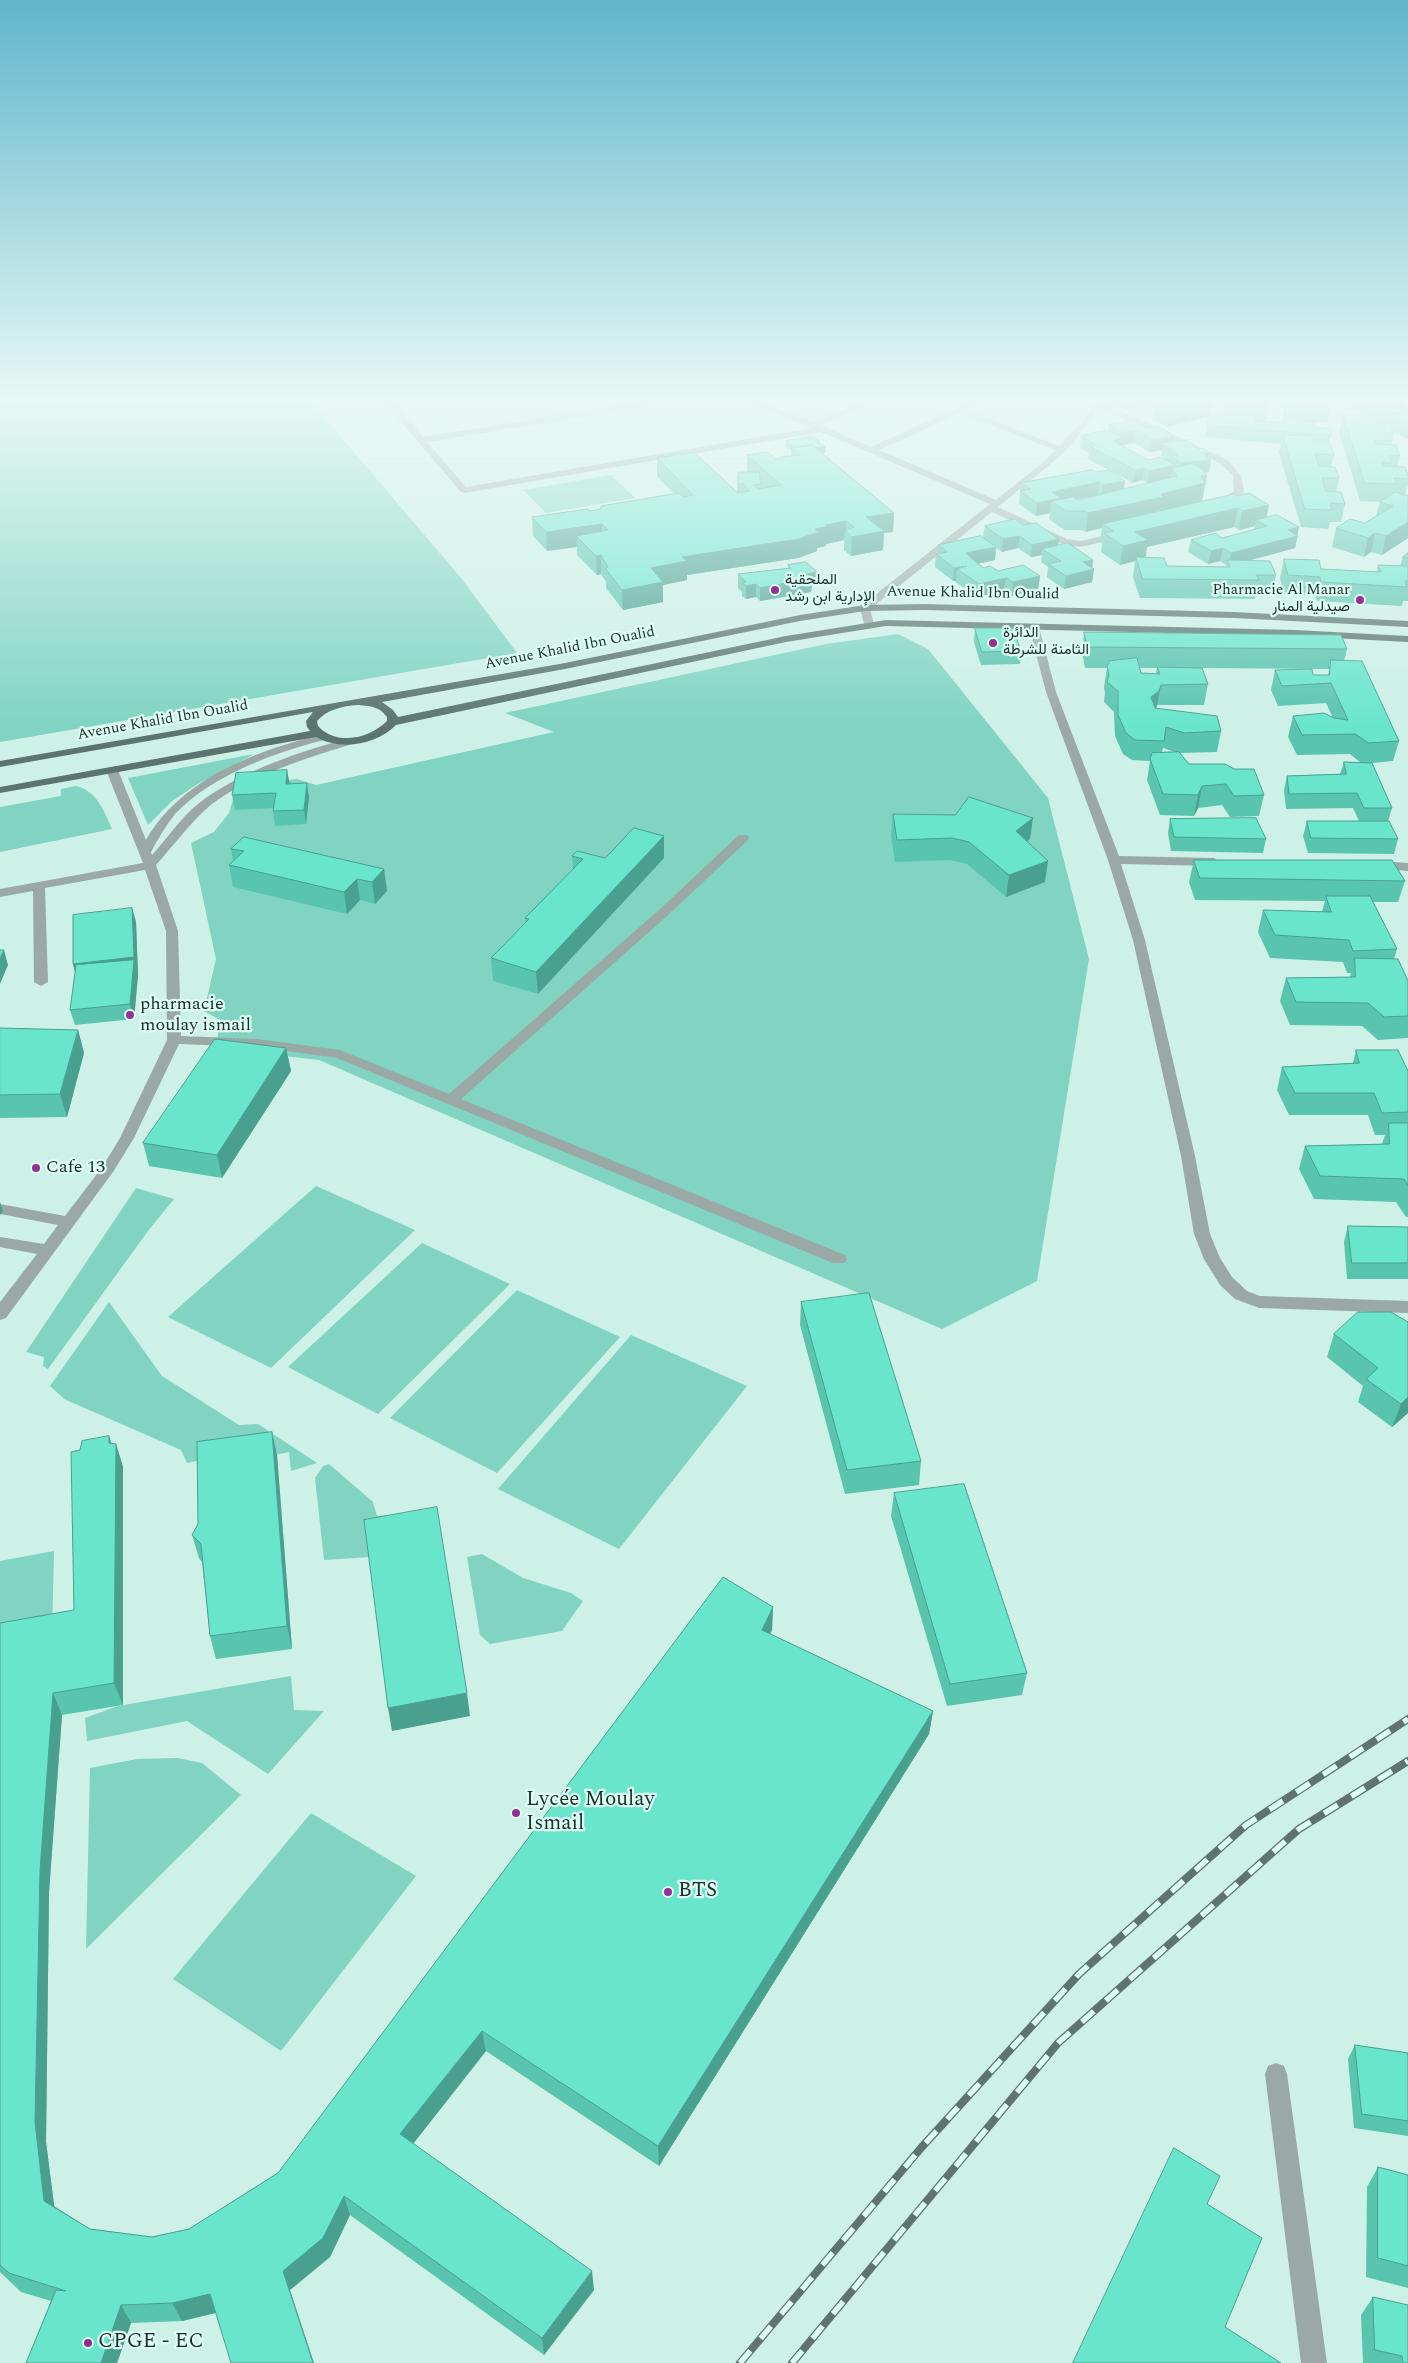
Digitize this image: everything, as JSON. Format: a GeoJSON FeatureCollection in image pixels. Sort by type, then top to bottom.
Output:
{"type":"FeatureCollection","features":[{"type":"Feature","properties":{"kind":"main road","name":"Avenue Khalid Ibn Oualid"},"geometry":{"type":"LineString","coordinates":[[0,764],[342,703],[366,702],[564,666],[800,618],[865,608],[924,607],[1234,615],[1408,624]]}},
{"type":"Feature","properties":{"kind":"main road","name":"Avenue Khalid Ibn Oualid"},"geometry":{"type":"LineString","coordinates":[[392,722],[786,639],[869,624],[913,622],[1034,627],[1296,633],[1408,640]]}},
{"type":"Feature","properties":{"kind":"main road"},"geometry":{"type":"LineString","coordinates":[[330,706],[315,716],[312,722],[313,728],[321,735],[333,740],[355,740],[379,734],[392,722],[393,717],[390,712],[376,704],[366,702]]}},
{"type":"Feature","properties":{"kind":"main road"},"geometry":{"type":"LineString","coordinates":[[0,790],[321,735]]}},
{"type":"Feature","properties":{"kind":"street"},"geometry":{"type":"LineString","coordinates":[[869,624],[865,608],[884,590],[992,507]]}},
{"type":"Feature","properties":{"kind":"street"},"geometry":{"type":"LineString","coordinates":[[996,507],[1064,542],[1072,544],[1091,542],[1128,533]]}},
{"type":"Feature","properties":{"kind":"street"},"geometry":{"type":"LineString","coordinates":[[1034,627],[1051,692],[1114,860],[1140,940],[1188,1156],[1202,1234],[1212,1258],[1226,1281],[1241,1295],[1259,1302],[1408,1308]]}},
{"type":"Feature","properties":{"kind":"street"},"geometry":{"type":"LineString","coordinates":[[148,858],[154,835],[173,810],[201,789],[274,752],[321,735]]}},
{"type":"Feature","properties":{"kind":"street"},"geometry":{"type":"LineString","coordinates":[[0,893],[39,886],[148,858],[196,811],[234,784],[309,753],[355,740]]}},
{"type":"Feature","properties":{"kind":"street"},"geometry":{"type":"LineString","coordinates":[[0,1314],[108,1169],[127,1138],[174,1040],[172,932],[148,858],[112,770]]}},
{"type":"Feature","properties":{"kind":"street"},"geometry":{"type":"LineString","coordinates":[[451,1100],[663,913],[743,838]]}},
{"type":"Feature","properties":{"kind":"street"},"geometry":{"type":"LineString","coordinates":[[1114,860],[1224,862]]}},
{"type":"Feature","properties":{"kind":"street"},"geometry":{"type":"LineString","coordinates":[[1360,864],[1408,867]]}},
{"type":"Feature","properties":{"kind":"street"},"geometry":{"type":"LineString","coordinates":[[39,886],[41,982]]}},
{"type":"Feature","properties":{"kind":"street"},"geometry":{"type":"LineString","coordinates":[[174,1040],[237,1040],[301,1046],[340,1054],[840,1259]]}},
{"type":"Feature","properties":{"kind":"street"},"geometry":{"type":"LineString","coordinates":[[0,1209],[68,1222]]}},
{"type":"Feature","properties":{"kind":"street"},"geometry":{"type":"LineString","coordinates":[[0,1242],[48,1250]]}},
{"type":"Feature","properties":{"kind":"street"},"geometry":{"type":"LineString","coordinates":[[1276,2074],[1314,2363]]}},
{"type":"Feature","properties":{"kind":"green space"},"geometry":{"type":"Polygon","coordinates":[[[0,507],[401,507],[461,578],[517,653],[0,742],[0,507]]]}},
{"type":"Feature","properties":{"kind":"green space"},"geometry":{"type":"Polygon","coordinates":[[[540,507],[580,507],[546,513],[540,507]]]}},
{"type":"Feature","properties":{"kind":"green space"},"geometry":{"type":"Polygon","coordinates":[[[898,634],[928,649],[1048,798],[1089,959],[1037,1281],[942,1329],[319,1060],[216,1048],[220,1020],[204,1011],[216,959],[191,843],[214,832],[229,813],[237,786],[297,779],[316,785],[554,732],[505,713],[826,644],[898,634]]]}},
{"type":"Feature","properties":{"kind":"green space"},"geometry":{"type":"Polygon","coordinates":[[[254,754],[196,785],[172,801],[148,825],[128,778],[254,754]]]}},
{"type":"Feature","properties":{"kind":"green space"},"geometry":{"type":"Polygon","coordinates":[[[76,786],[95,797],[112,829],[0,852],[0,807],[61,796],[61,789],[76,786]]]}},
{"type":"Feature","properties":{"kind":"green space"},"geometry":{"type":"Polygon","coordinates":[[[316,1186],[415,1230],[271,1368],[168,1317],[316,1186]]]}},
{"type":"Feature","properties":{"kind":"green space"},"geometry":{"type":"Polygon","coordinates":[[[136,1188],[174,1199],[148,1231],[48,1369],[43,1366],[44,1357],[26,1352],[136,1188]]]}},
{"type":"Feature","properties":{"kind":"green space"},"geometry":{"type":"Polygon","coordinates":[[[422,1243],[510,1284],[378,1414],[288,1367],[422,1243]]]}},
{"type":"Feature","properties":{"kind":"green space"},"geometry":{"type":"Polygon","coordinates":[[[517,1290],[620,1337],[497,1473],[390,1418],[517,1290]]]}},
{"type":"Feature","properties":{"kind":"green space"},"geometry":{"type":"Polygon","coordinates":[[[109,1302],[162,1376],[239,1425],[258,1424],[317,1463],[291,1471],[289,1452],[265,1457],[229,1454],[187,1463],[181,1450],[64,1399],[50,1386],[109,1302]]]}},
{"type":"Feature","properties":{"kind":"green space"},"geometry":{"type":"Polygon","coordinates":[[[631,1335],[747,1386],[619,1549],[498,1489],[631,1335]]]}},
{"type":"Feature","properties":{"kind":"green space"},"geometry":{"type":"Polygon","coordinates":[[[329,1464],[373,1502],[377,1516],[409,1514],[370,1557],[324,1560],[315,1478],[323,1466],[329,1464]]]}},
{"type":"Feature","properties":{"kind":"green space"},"geometry":{"type":"Polygon","coordinates":[[[54,1551],[52,1633],[0,1643],[0,1561],[54,1551]]]}},
{"type":"Feature","properties":{"kind":"green space"},"geometry":{"type":"Polygon","coordinates":[[[482,1554],[523,1578],[571,1593],[583,1601],[562,1631],[490,1644],[480,1635],[467,1557],[482,1554]]]}},
{"type":"Feature","properties":{"kind":"green space"},"geometry":{"type":"Polygon","coordinates":[[[291,1676],[294,1710],[324,1711],[268,1774],[187,1721],[87,1741],[85,1718],[118,1706],[291,1676]]]}},
{"type":"Feature","properties":{"kind":"green space"},"geometry":{"type":"Polygon","coordinates":[[[177,1758],[202,1763],[241,1795],[86,1949],[90,1768],[137,1759],[177,1758]]]}},
{"type":"Feature","properties":{"kind":"green space"},"geometry":{"type":"Polygon","coordinates":[[[311,1813],[416,1876],[281,2051],[173,1979],[311,1813]]]}},
{"type":"Feature","properties":{"kind":"building"},"geometry":{"type":"Polygon","coordinates":[[[601,507],[887,507],[894,513],[866,517],[884,531],[852,537],[845,531],[854,527],[846,521],[815,529],[818,532],[799,539],[682,557],[687,561],[651,568],[663,582],[622,590],[605,568],[608,567],[601,555],[596,556],[576,536],[608,530],[602,524],[546,532],[532,517],[601,509],[601,507]]]}},
{"type":"Feature","properties":{"kind":"building"},"geometry":{"type":"Polygon","coordinates":[[[1060,507],[1115,507],[1088,513],[1084,511],[1066,511],[1060,507]]]}},
{"type":"Feature","properties":{"kind":"building"},"geometry":{"type":"Polygon","coordinates":[[[1176,507],[1259,507],[1242,511],[1238,508],[1135,532],[1148,540],[1123,546],[1104,533],[1114,531],[1102,524],[1176,507]]]}},
{"type":"Feature","properties":{"kind":"building"},"geometry":{"type":"Polygon","coordinates":[[[1304,507],[1331,507],[1332,510],[1305,509],[1304,507]]]}},
{"type":"Feature","properties":{"kind":"building"},"geometry":{"type":"Polygon","coordinates":[[[1391,507],[1408,507],[1408,522],[1386,536],[1375,533],[1368,538],[1336,528],[1350,519],[1365,523],[1391,507]]]}},
{"type":"Feature","properties":{"kind":"building"},"geometry":{"type":"Polygon","coordinates":[[[1277,515],[1299,527],[1288,530],[1298,536],[1231,553],[1223,548],[1211,551],[1191,540],[1215,533],[1222,538],[1267,526],[1256,520],[1277,515]]]}},
{"type":"Feature","properties":{"kind":"building"},"geometry":{"type":"Polygon","coordinates":[[[1015,519],[1023,525],[1036,523],[1059,539],[1032,545],[1020,536],[1003,539],[985,526],[1015,519]]]}},
{"type":"Feature","properties":{"kind":"building"},"geometry":{"type":"Polygon","coordinates":[[[981,536],[996,547],[966,553],[984,568],[990,566],[998,571],[1023,565],[1040,576],[1013,582],[1006,578],[979,584],[957,569],[967,566],[954,568],[936,554],[947,552],[939,545],[981,536]]]}},
{"type":"Feature","properties":{"kind":"building"},"geometry":{"type":"Polygon","coordinates":[[[1068,543],[1093,560],[1083,562],[1094,569],[1066,576],[1048,564],[1061,561],[1042,549],[1068,543]]]}},
{"type":"Feature","properties":{"kind":"building"},"geometry":{"type":"Polygon","coordinates":[[[1136,557],[1164,558],[1167,566],[1230,567],[1227,560],[1270,561],[1276,575],[1256,575],[1259,580],[1143,579],[1136,557]]]}},
{"type":"Feature","properties":{"kind":"building"},"geometry":{"type":"Polygon","coordinates":[[[1284,559],[1319,560],[1321,569],[1381,572],[1378,565],[1408,566],[1408,581],[1405,581],[1407,587],[1321,582],[1320,577],[1288,575],[1284,559]]]}},
{"type":"Feature","properties":{"kind":"building"},"geometry":{"type":"Polygon","coordinates":[[[806,562],[817,572],[807,574],[812,578],[760,588],[756,584],[746,586],[742,583],[746,582],[738,574],[791,568],[788,565],[806,562]]]}},
{"type":"Feature","properties":{"kind":"building"},"geometry":{"type":"Polygon","coordinates":[[[975,628],[1013,628],[1021,651],[982,652],[975,628]]]}},
{"type":"Feature","properties":{"kind":"building"},"geometry":{"type":"Polygon","coordinates":[[[1084,632],[1341,635],[1347,649],[1088,647],[1084,632]]]}},
{"type":"Feature","properties":{"kind":"building"},"geometry":{"type":"Polygon","coordinates":[[[1137,658],[1141,673],[1160,674],[1157,667],[1202,668],[1208,684],[1161,685],[1159,691],[1151,697],[1155,708],[1217,716],[1221,731],[1184,733],[1166,727],[1164,741],[1135,740],[1126,733],[1118,715],[1118,691],[1107,682],[1109,675],[1107,666],[1110,661],[1137,658]]]}},
{"type":"Feature","properties":{"kind":"building"},"geometry":{"type":"Polygon","coordinates":[[[1331,660],[1362,661],[1399,741],[1369,743],[1355,734],[1302,735],[1293,716],[1324,713],[1334,718],[1348,720],[1331,683],[1282,686],[1275,670],[1312,669],[1313,675],[1329,675],[1331,660]]]}},
{"type":"Feature","properties":{"kind":"building"},"geometry":{"type":"Polygon","coordinates":[[[1179,752],[1189,764],[1225,764],[1234,769],[1254,769],[1264,795],[1234,796],[1226,784],[1202,786],[1198,795],[1163,794],[1150,759],[1152,753],[1179,752]]]}},
{"type":"Feature","properties":{"kind":"building"},"geometry":{"type":"Polygon","coordinates":[[[1344,762],[1372,763],[1392,808],[1364,808],[1357,793],[1289,794],[1287,776],[1346,774],[1344,762]]]}},
{"type":"Feature","properties":{"kind":"building"},"geometry":{"type":"Polygon","coordinates":[[[287,770],[286,784],[307,783],[304,810],[273,811],[276,793],[232,795],[236,773],[287,770]]]}},
{"type":"Feature","properties":{"kind":"building"},"geometry":{"type":"Polygon","coordinates":[[[969,797],[1033,818],[1016,831],[1048,861],[1009,875],[969,842],[952,838],[897,840],[893,814],[955,815],[969,797]]]}},
{"type":"Feature","properties":{"kind":"building"},"geometry":{"type":"Polygon","coordinates":[[[1256,818],[1266,839],[1174,837],[1170,819],[1256,818]]]}},
{"type":"Feature","properties":{"kind":"building"},"geometry":{"type":"Polygon","coordinates":[[[1307,821],[1389,821],[1398,839],[1311,838],[1307,821]]]}},
{"type":"Feature","properties":{"kind":"building"},"geometry":{"type":"Polygon","coordinates":[[[634,828],[664,836],[536,972],[491,958],[529,919],[525,918],[583,859],[572,856],[577,851],[605,858],[634,828]]]}},
{"type":"Feature","properties":{"kind":"building"},"geometry":{"type":"Polygon","coordinates":[[[244,837],[384,869],[372,882],[357,879],[344,892],[229,865],[244,851],[231,849],[244,837]]]}},
{"type":"Feature","properties":{"kind":"building"},"geometry":{"type":"Polygon","coordinates":[[[1194,860],[1392,860],[1405,881],[1200,878],[1194,860]]]}},
{"type":"Feature","properties":{"kind":"building"},"geometry":{"type":"Polygon","coordinates":[[[1326,896],[1370,896],[1397,949],[1353,951],[1349,940],[1275,935],[1263,910],[1331,912],[1326,896]]]}},
{"type":"Feature","properties":{"kind":"building"},"geometry":{"type":"Polygon","coordinates":[[[132,908],[134,957],[73,964],[73,915],[132,908]]]}},
{"type":"Feature","properties":{"kind":"building"},"geometry":{"type":"Polygon","coordinates":[[[0,950],[4,950],[0,959],[0,950]]]}},
{"type":"Feature","properties":{"kind":"building"},"geometry":{"type":"Polygon","coordinates":[[[1355,958],[1398,959],[1408,981],[1408,1016],[1384,1017],[1368,1003],[1296,1002],[1286,978],[1355,977],[1355,958]]]}},
{"type":"Feature","properties":{"kind":"building"},"geometry":{"type":"Polygon","coordinates":[[[134,960],[130,1004],[70,1010],[76,965],[134,960]]]}},
{"type":"Feature","properties":{"kind":"building"},"geometry":{"type":"Polygon","coordinates":[[[0,1028],[78,1030],[60,1094],[0,1095],[0,1028]]]}},
{"type":"Feature","properties":{"kind":"building"},"geometry":{"type":"Polygon","coordinates":[[[215,1039],[286,1048],[217,1155],[143,1143],[215,1039]]]}},
{"type":"Feature","properties":{"kind":"building"},"geometry":{"type":"Polygon","coordinates":[[[1356,1050],[1398,1050],[1408,1071],[1408,1112],[1382,1113],[1374,1093],[1295,1093],[1282,1067],[1359,1063],[1356,1050]]]}},
{"type":"Feature","properties":{"kind":"building"},"geometry":{"type":"Polygon","coordinates":[[[1389,1123],[1408,1123],[1408,1185],[1404,1179],[1320,1176],[1305,1146],[1389,1144],[1389,1123]]]}},
{"type":"Feature","properties":{"kind":"building"},"geometry":{"type":"Polygon","coordinates":[[[1348,1226],[1408,1227],[1408,1263],[1352,1263],[1348,1226]]]}},
{"type":"Feature","properties":{"kind":"building"},"geometry":{"type":"Polygon","coordinates":[[[869,1293],[921,1461],[847,1470],[801,1302],[869,1293]]]}},
{"type":"Feature","properties":{"kind":"building"},"geometry":{"type":"Polygon","coordinates":[[[1358,1312],[1391,1312],[1408,1322],[1408,1397],[1401,1404],[1366,1379],[1378,1368],[1334,1334],[1358,1312]]]}},
{"type":"Feature","properties":{"kind":"building"},"geometry":{"type":"Polygon","coordinates":[[[272,1432],[287,1626],[210,1636],[201,1544],[192,1535],[198,1524],[197,1442],[272,1432]]]}},
{"type":"Feature","properties":{"kind":"building","name":"BTS"},"geometry":{"type":"Polygon","coordinates":[[[109,1436],[109,1443],[116,1444],[114,1683],[53,1693],[40,1871],[35,2122],[44,2201],[90,2229],[152,2237],[189,2229],[278,2173],[723,1577],[773,1607],[762,1630],[933,1711],[658,2146],[482,2031],[400,2134],[592,2271],[542,2338],[344,2196],[323,2238],[283,2271],[313,2363],[231,2363],[210,2294],[172,2303],[121,2305],[101,2363],[26,2363],[56,2290],[66,2291],[9,2273],[0,2265],[0,1623],[74,1610],[71,1452],[80,1450],[82,1441],[109,1436]]]}},
{"type":"Feature","properties":{"kind":"building"},"geometry":{"type":"Polygon","coordinates":[[[964,1484],[1027,1673],[950,1684],[894,1493],[964,1484]]]}},
{"type":"Feature","properties":{"kind":"building"},"geometry":{"type":"Polygon","coordinates":[[[437,1507],[467,1693],[388,1708],[364,1520],[437,1507]]]}},
{"type":"Feature","properties":{"kind":"building"},"geometry":{"type":"Polygon","coordinates":[[[1355,2045],[1408,2053],[1408,2121],[1362,2114],[1355,2045]]]}},
{"type":"Feature","properties":{"kind":"building"},"geometry":{"type":"Polygon","coordinates":[[[1174,2148],[1220,2176],[1207,2204],[1262,2238],[1225,2327],[1281,2363],[1073,2363],[1174,2148]]]}},
{"type":"Feature","properties":{"kind":"building"},"geometry":{"type":"Polygon","coordinates":[[[1378,2167],[1408,2175],[1408,2266],[1378,2258],[1378,2167]]]}},
{"type":"Feature","properties":{"kind":"building"},"geometry":{"type":"Polygon","coordinates":[[[1373,2297],[1408,2305],[1408,2363],[1403,2363],[1402,2356],[1375,2350],[1373,2297]]]}},
{"type":"Feature","properties":{"kind":"railway"},"geometry":{"type":"LineString","coordinates":[[740,2363],[921,2148],[1079,1974],[1246,1825],[1408,1719]]}},
{"type":"Feature","properties":{"kind":"railway"},"geometry":{"type":"LineString","coordinates":[[792,2363],[1058,2043],[1299,1829],[1408,1761]]}},
{"type":"Feature","properties":{"kind":"place","name":"الملحقية الإدارية ابن رشد"},"geometry":{"type":"Point","coordinates":[775,590]}},
{"type":"Feature","properties":{"kind":"place","name":"Pharmacie Al Manar صيدلية المنار"},"geometry":{"type":"Point","coordinates":[1360,600]}},
{"type":"Feature","properties":{"kind":"place","name":"الدائرة الثامنة للشرطة"},"geometry":{"type":"Point","coordinates":[993,643]}},
{"type":"Feature","properties":{"kind":"place","name":"pharmacie moulay ismail"},"geometry":{"type":"Point","coordinates":[130,1015]}},
{"type":"Feature","properties":{"kind":"place","name":"Cafe 13"},"geometry":{"type":"Point","coordinates":[36,1168]}},
{"type":"Feature","properties":{"kind":"place","name":"Lycée Moulay Ismail"},"geometry":{"type":"Point","coordinates":[516,1813]}},
{"type":"Feature","properties":{"kind":"place","name":"BTS"},"geometry":{"type":"Point","coordinates":[668,1892]}},
{"type":"Feature","properties":{"kind":"place","name":"CPGE - EC"},"geometry":{"type":"Point","coordinates":[88,2343]}}]}
